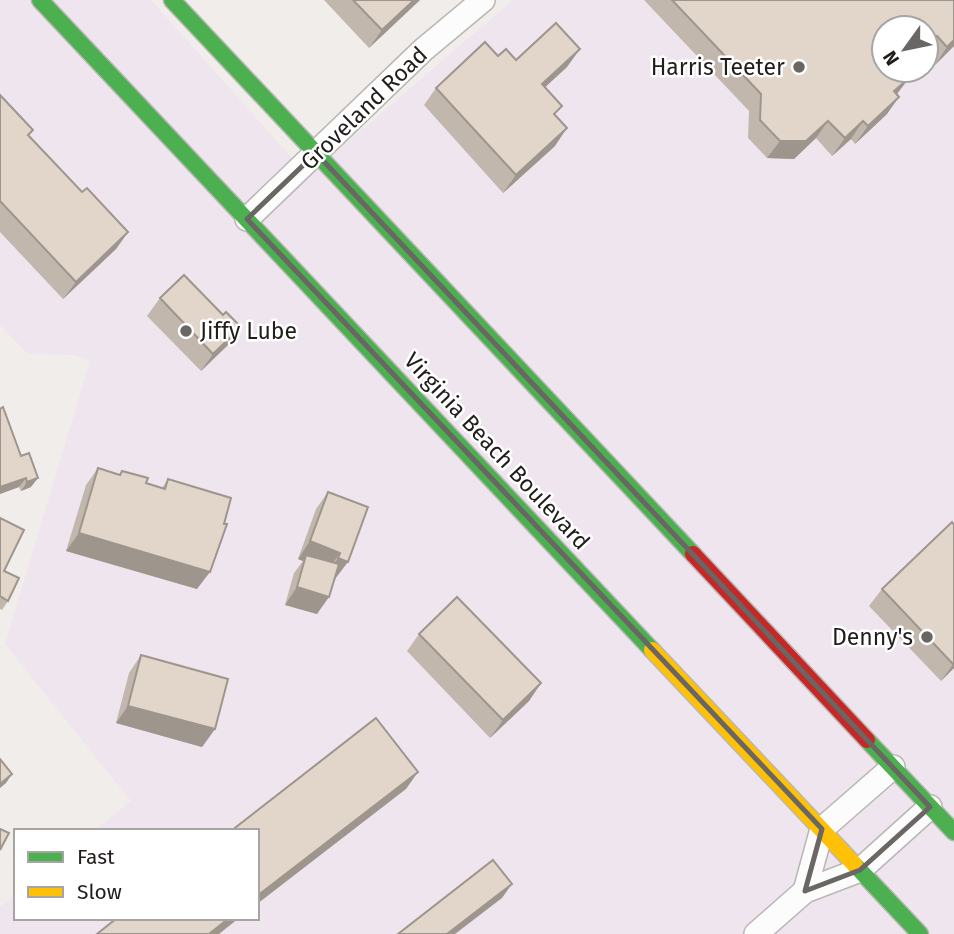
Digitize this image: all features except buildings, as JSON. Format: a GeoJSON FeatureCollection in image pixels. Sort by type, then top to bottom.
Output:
{"type":"FeatureCollection","features":[{"type":"Feature","properties":{"kind":"main road","name":"Virginia Beach Boulevard"},"geometry":{"type":"LineString","coordinates":[[40,0],[920,934]]}},
{"type":"Feature","properties":{"kind":"main road"},"geometry":{"type":"LineString","coordinates":[[172,0],[954,832]]}},
{"type":"Feature","properties":{"kind":"street","name":"Groveland Road"},"geometry":{"type":"LineString","coordinates":[[247,219],[423,50],[483,0]]}},
{"type":"Feature","properties":{"kind":"street"},"geometry":{"type":"LineString","coordinates":[[804,891],[822,829],[892,767]]}},
{"type":"Feature","properties":{"kind":"street"},"geometry":{"type":"LineString","coordinates":[[757,934],[804,891],[860,870],[930,807]]}},
{"type":"Feature","properties":{"kind":"highlighted area"},"geometry":{"type":"Polygon","coordinates":[[[316,153],[930,807],[860,870],[805,891],[822,829],[247,219],[316,153]]]}},
{"type":"Feature","properties":{"kind":"shaded area"},"geometry":{"type":"Polygon","coordinates":[[[0,0],[151,0],[308,176],[513,0],[954,0],[954,934],[0,934],[0,907],[14,896],[14,920],[259,920],[259,829],[96,829],[131,801],[5,644],[90,361],[74,355],[28,354],[0,325],[0,0]]]}},
{"type":"Feature","properties":{"kind":"traffic: fast"},"geometry":{"type":"LineString","coordinates":[[40,0],[652,650]]}},
{"type":"Feature","properties":{"kind":"traffic: fast"},"geometry":{"type":"LineString","coordinates":[[172,0],[693,554]]}},
{"type":"Feature","properties":{"kind":"traffic: fast"},"geometry":{"type":"LineString","coordinates":[[867,740],[954,832]]}},
{"type":"Feature","properties":{"kind":"traffic: fast"},"geometry":{"type":"LineString","coordinates":[[855,865],[920,934]]}},
{"type":"Feature","properties":{"kind":"traffic: slow"},"geometry":{"type":"LineString","coordinates":[[652,650],[855,865]]}},
{"type":"Feature","properties":{"kind":"traffic: jam"},"geometry":{"type":"LineString","coordinates":[[693,554],[867,740]]}},
{"type":"Feature","properties":{"kind":"place","name":"Harris Teeter"},"geometry":{"type":"Point","coordinates":[799,67]}},
{"type":"Feature","properties":{"kind":"place","name":"Jiffy Lube"},"geometry":{"type":"Point","coordinates":[186,331]}},
{"type":"Feature","properties":{"kind":"place","name":"Denny's"},"geometry":{"type":"Point","coordinates":[927,637]}}]}
